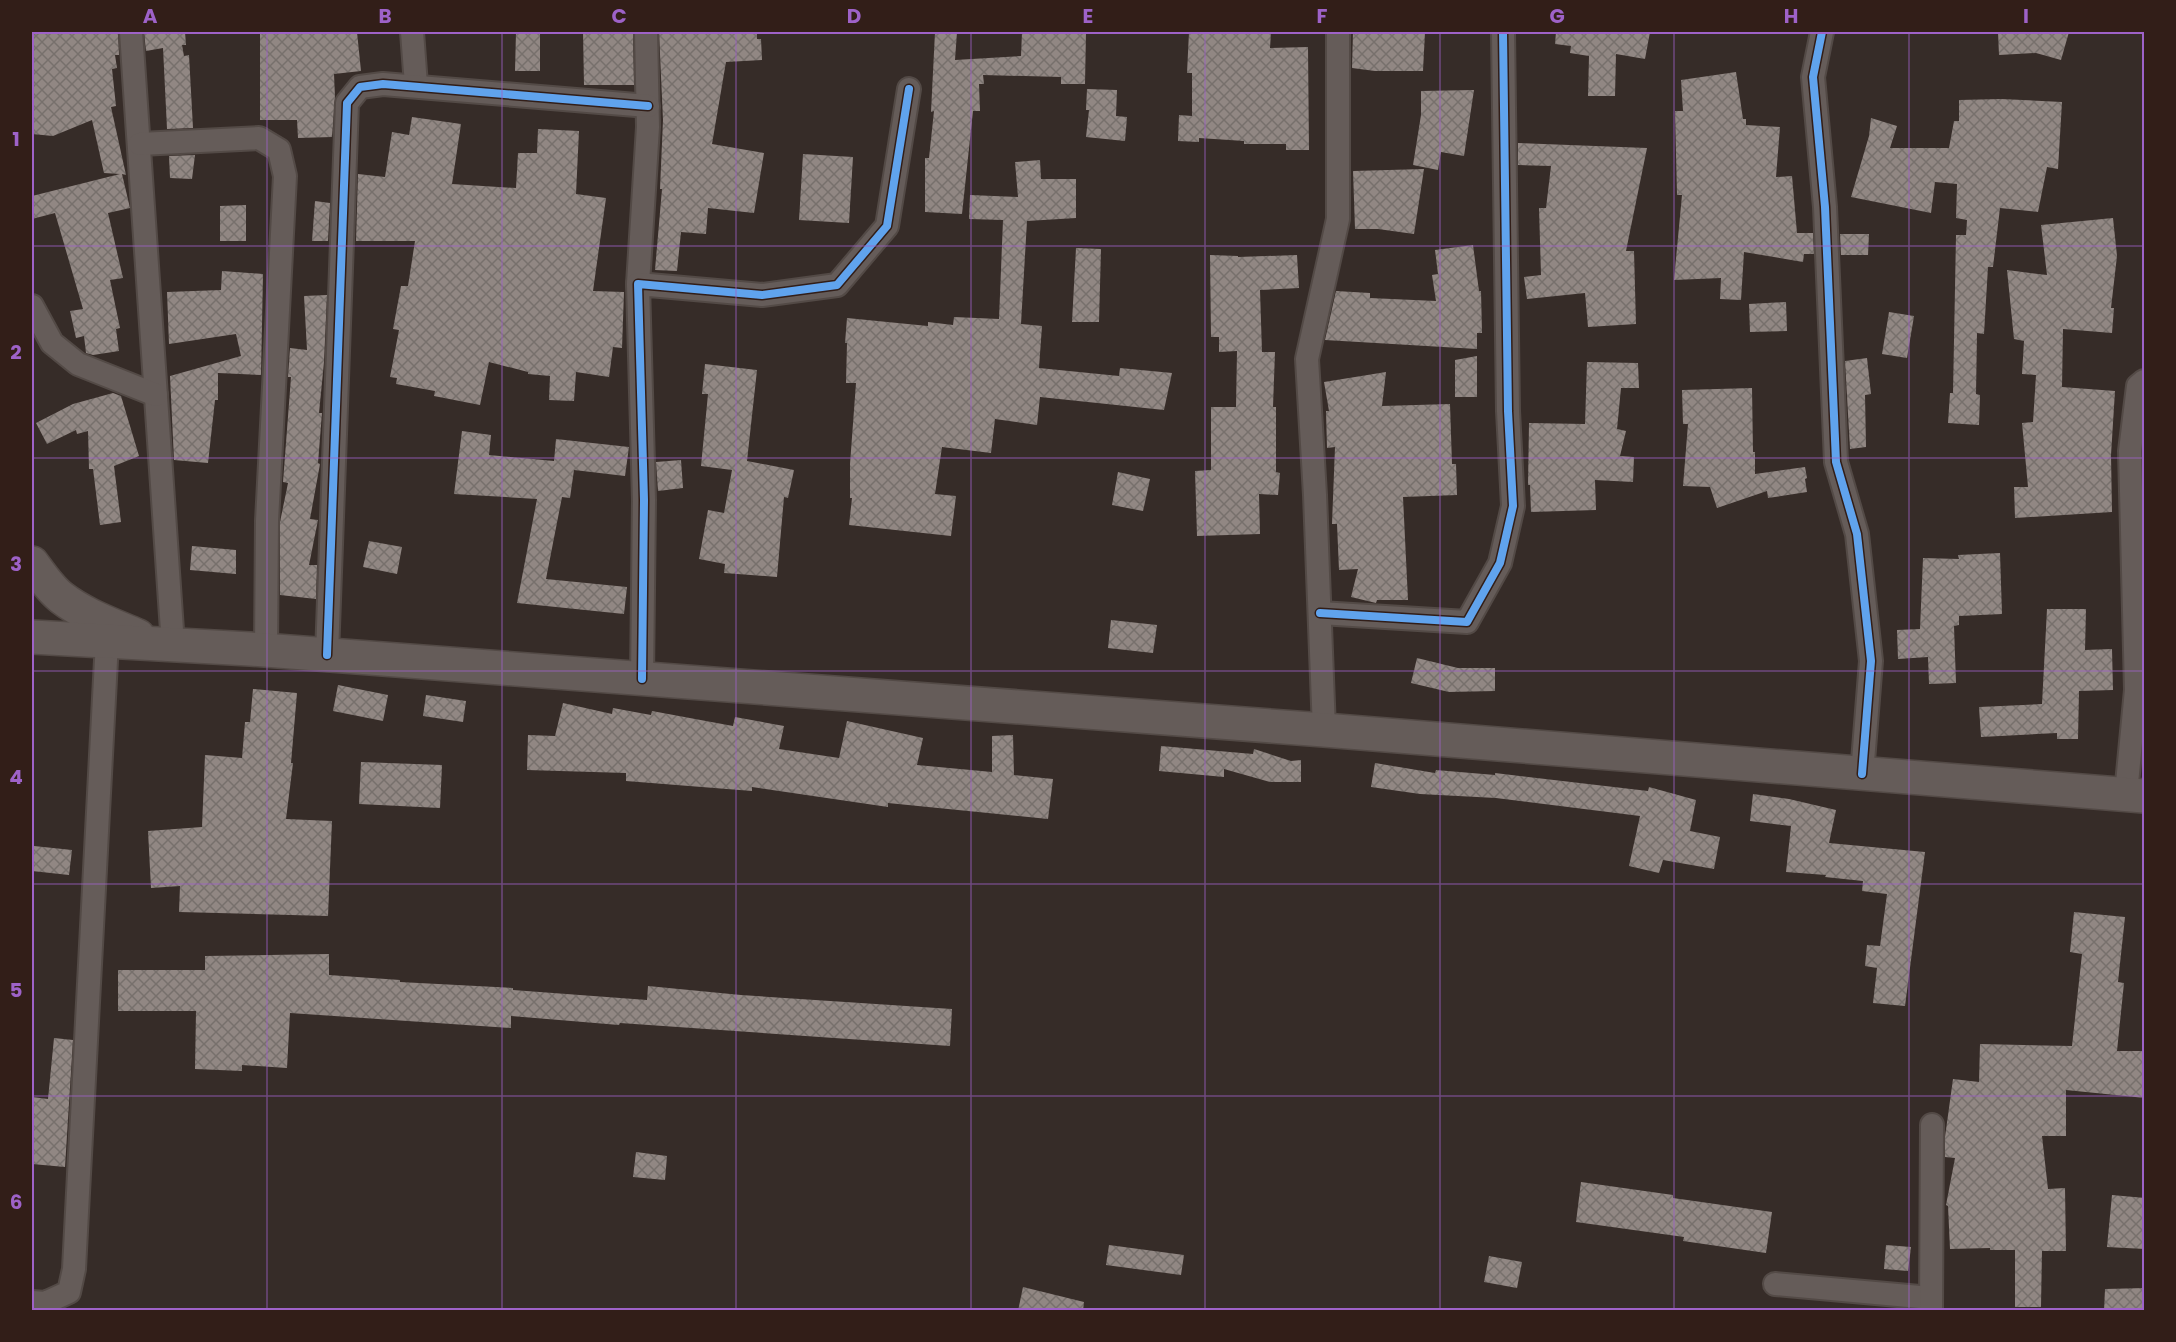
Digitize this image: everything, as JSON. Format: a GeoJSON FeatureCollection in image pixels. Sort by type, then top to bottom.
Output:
{"type":"FeatureCollection","features":[{"type":"Feature","properties":{"kind":"main road"},"geometry":{"type":"LineString","coordinates":[[32,563],[46,583],[63,598],[107,622],[165,644]]}},
{"type":"Feature","properties":{"kind":"main road"},"geometry":{"type":"LineString","coordinates":[[32,637],[266,650],[1324,730],[2135,795]]}},
{"type":"Feature","properties":{"kind":"street"},"geometry":{"type":"LineString","coordinates":[[131,32],[156,395],[165,644]]}},
{"type":"Feature","properties":{"kind":"street"},"geometry":{"type":"LineString","coordinates":[[412,32],[416,86]]}},
{"type":"Feature","properties":{"kind":"street"},"geometry":{"type":"LineString","coordinates":[[642,679],[644,500],[638,284],[648,106],[646,32]]}},
{"type":"Feature","properties":{"kind":"street"},"geometry":{"type":"LineString","coordinates":[[1324,730],[1307,359],[1338,219],[1338,32]]}},
{"type":"Feature","properties":{"kind":"street"},"geometry":{"type":"LineString","coordinates":[[1320,614],[1467,622],[1500,563],[1513,506],[1508,411],[1503,32]]}},
{"type":"Feature","properties":{"kind":"street"},"geometry":{"type":"LineString","coordinates":[[1822,32],[1814,77],[1825,218],[1836,462],[1857,534],[1871,662],[1862,774]]}},
{"type":"Feature","properties":{"kind":"street"},"geometry":{"type":"LineString","coordinates":[[327,655],[347,103],[360,87],[383,84],[648,106]]}},
{"type":"Feature","properties":{"kind":"street"},"geometry":{"type":"LineString","coordinates":[[638,284],[762,295],[837,285],[887,226],[909,89]]}},
{"type":"Feature","properties":{"kind":"street"},"geometry":{"type":"LineString","coordinates":[[140,144],[259,138],[279,150],[285,176],[267,521],[266,650]]}},
{"type":"Feature","properties":{"kind":"street"},"geometry":{"type":"LineString","coordinates":[[32,306],[52,343],[78,364],[156,395]]}},
{"type":"Feature","properties":{"kind":"street"},"geometry":{"type":"LineString","coordinates":[[2135,795],[2136,690],[2130,451],[2138,386],[2145,381]]}},
{"type":"Feature","properties":{"kind":"street"},"geometry":{"type":"LineString","coordinates":[[32,1302],[45,1303],[69,1292],[74,1269],[107,641]]}},
{"type":"Feature","properties":{"kind":"street"},"geometry":{"type":"LineString","coordinates":[[1775,1284],[1931,1304],[1932,1125]]}},
{"type":"Feature","properties":{"kind":"building"},"geometry":{"type":"Polygon","coordinates":[[[32,32],[118,32],[119,55],[115,55],[117,68],[112,69],[116,106],[111,107],[126,175],[122,174],[130,208],[108,213],[123,278],[110,280],[120,328],[116,329],[119,351],[93,355],[86,353],[84,336],[76,338],[70,311],[83,309],[55,213],[32,219],[32,196],[120,174],[104,173],[92,120],[53,136],[32,134],[32,32]]]}},
{"type":"Feature","properties":{"kind":"building"},"geometry":{"type":"Polygon","coordinates":[[[144,32],[185,32],[186,45],[182,45],[184,56],[189,55],[193,128],[167,129],[163,48],[146,51],[144,32]]]}},
{"type":"Feature","properties":{"kind":"building"},"geometry":{"type":"Polygon","coordinates":[[[260,32],[357,32],[361,71],[334,74],[332,137],[298,138],[297,120],[260,120],[260,32]]]}},
{"type":"Feature","properties":{"kind":"building"},"geometry":{"type":"Polygon","coordinates":[[[516,32],[540,32],[540,71],[515,71],[516,32]]]}},
{"type":"Feature","properties":{"kind":"building"},"geometry":{"type":"Polygon","coordinates":[[[583,32],[633,32],[634,85],[584,85],[583,32]]]}},
{"type":"Feature","properties":{"kind":"building"},"geometry":{"type":"Polygon","coordinates":[[[659,32],[757,32],[757,39],[761,39],[762,60],[726,62],[712,144],[764,153],[754,213],[708,208],[706,234],[681,232],[677,271],[655,270],[662,189],[660,189],[663,120],[659,32]]]}},
{"type":"Feature","properties":{"kind":"building"},"geometry":{"type":"Polygon","coordinates":[[[935,32],[957,32],[955,60],[1021,56],[1022,32],[1086,32],[1085,84],[1061,84],[1061,77],[983,75],[984,84],[979,84],[980,111],[973,111],[962,214],[925,212],[925,158],[929,158],[934,111],[931,112],[935,32]]]}},
{"type":"Feature","properties":{"kind":"building"},"geometry":{"type":"Polygon","coordinates":[[[1189,32],[1271,32],[1270,48],[1308,47],[1309,150],[1286,150],[1286,144],[1244,144],[1244,141],[1199,138],[1199,142],[1178,141],[1179,115],[1192,116],[1192,73],[1187,73],[1189,32]]]}},
{"type":"Feature","properties":{"kind":"building"},"geometry":{"type":"Polygon","coordinates":[[[1353,32],[1425,32],[1423,71],[1375,71],[1352,68],[1353,32]]]}},
{"type":"Feature","properties":{"kind":"building"},"geometry":{"type":"Polygon","coordinates":[[[1556,32],[1650,32],[1645,59],[1616,54],[1615,96],[1588,96],[1589,56],[1570,53],[1571,46],[1555,44],[1556,32]]]}},
{"type":"Feature","properties":{"kind":"building"},"geometry":{"type":"Polygon","coordinates":[[[1998,32],[2069,32],[2061,60],[2036,53],[1999,55],[1998,32]]]}},
{"type":"Feature","properties":{"kind":"building"},"geometry":{"type":"Polygon","coordinates":[[[1736,72],[1743,119],[1746,119],[1746,125],[1780,127],[1776,177],[1792,176],[1797,233],[1813,233],[1814,254],[1804,254],[1803,262],[1744,252],[1741,300],[1720,299],[1721,278],[1674,280],[1682,195],[1677,195],[1675,111],[1683,111],[1681,80],[1736,72]]]}},
{"type":"Feature","properties":{"kind":"building"},"geometry":{"type":"Polygon","coordinates":[[[1087,89],[1117,90],[1116,116],[1127,117],[1125,141],[1086,137],[1089,110],[1086,110],[1087,89]]]}},
{"type":"Feature","properties":{"kind":"building"},"geometry":{"type":"Polygon","coordinates":[[[1474,90],[1464,156],[1441,152],[1438,170],[1413,165],[1421,115],[1421,91],[1474,90]]]}},
{"type":"Feature","properties":{"kind":"building"},"geometry":{"type":"Polygon","coordinates":[[[2001,99],[2062,102],[2058,169],[2047,167],[2038,212],[2000,208],[1993,267],[1988,267],[1984,334],[1977,333],[1976,394],[1980,395],[1979,425],[1948,423],[1950,393],[1953,393],[1956,235],[1966,235],[1967,220],[1956,218],[1957,184],[1935,182],[1931,213],[1851,197],[1869,136],[1871,118],[1897,126],[1890,148],[1949,148],[1954,121],[1959,121],[1959,100],[2001,99]]]}},
{"type":"Feature","properties":{"kind":"building"},"geometry":{"type":"Polygon","coordinates":[[[412,117],[461,124],[452,184],[516,188],[518,153],[537,153],[538,129],[579,131],[576,194],[606,198],[593,291],[624,292],[622,348],[613,347],[609,377],[576,372],[574,401],[549,400],[550,376],[528,374],[528,372],[489,362],[480,405],[434,396],[435,391],[396,384],[397,378],[390,377],[399,330],[393,329],[401,286],[408,286],[415,241],[356,241],[358,174],[385,177],[392,132],[409,135],[412,117]]]}},
{"type":"Feature","properties":{"kind":"building"},"geometry":{"type":"Polygon","coordinates":[[[1518,143],[1647,148],[1626,251],[1634,251],[1636,324],[1588,327],[1585,293],[1527,299],[1524,277],[1541,275],[1539,208],[1546,208],[1551,166],[1518,165],[1518,143]]]}},
{"type":"Feature","properties":{"kind":"building"},"geometry":{"type":"Polygon","coordinates":[[[803,154],[853,157],[849,223],[799,220],[803,154]]]}},
{"type":"Feature","properties":{"kind":"building"},"geometry":{"type":"Polygon","coordinates":[[[195,155],[192,179],[170,178],[169,156],[195,155]]]}},
{"type":"Feature","properties":{"kind":"building"},"geometry":{"type":"Polygon","coordinates":[[[1040,160],[1041,179],[1076,179],[1076,218],[1027,221],[1021,324],[1042,326],[1039,368],[1119,376],[1120,368],[1172,373],[1164,410],[1040,397],[1037,425],[995,419],[991,453],[942,447],[935,494],[956,496],[951,536],[849,525],[852,498],[850,498],[850,464],[856,383],[846,383],[847,318],[928,326],[928,322],[953,325],[954,317],[999,319],[1003,220],[969,219],[970,195],[1018,197],[1015,162],[1040,160]]]}},
{"type":"Feature","properties":{"kind":"building"},"geometry":{"type":"Polygon","coordinates":[[[1424,169],[1414,234],[1378,229],[1355,229],[1353,171],[1424,169]]]}},
{"type":"Feature","properties":{"kind":"building"},"geometry":{"type":"Polygon","coordinates":[[[315,201],[330,203],[328,241],[312,241],[315,201]]]}},
{"type":"Feature","properties":{"kind":"building"},"geometry":{"type":"Polygon","coordinates":[[[246,205],[246,241],[220,241],[220,206],[246,205]]]}},
{"type":"Feature","properties":{"kind":"building"},"geometry":{"type":"Polygon","coordinates":[[[2113,218],[2117,256],[2111,308],[2114,308],[2112,333],[2063,329],[2062,387],[2115,391],[2111,455],[2112,512],[2015,518],[2014,487],[2028,487],[2022,423],[2033,422],[2036,375],[2022,374],[2024,341],[2014,339],[2007,270],[2047,275],[2041,225],[2113,218]]]}},
{"type":"Feature","properties":{"kind":"building"},"geometry":{"type":"Polygon","coordinates":[[[1840,234],[1869,234],[1868,255],[1841,255],[1840,234]]]}},
{"type":"Feature","properties":{"kind":"building"},"geometry":{"type":"Polygon","coordinates":[[[1473,245],[1479,291],[1481,291],[1482,333],[1477,333],[1477,349],[1325,340],[1336,291],[1370,293],[1370,298],[1436,301],[1432,275],[1438,274],[1435,250],[1473,245]]]}},
{"type":"Feature","properties":{"kind":"building"},"geometry":{"type":"Polygon","coordinates":[[[1076,248],[1101,249],[1099,322],[1072,322],[1076,248]]]}},
{"type":"Feature","properties":{"kind":"building"},"geometry":{"type":"Polygon","coordinates":[[[1210,255],[1238,257],[1297,255],[1299,288],[1260,290],[1262,352],[1275,352],[1273,407],[1276,407],[1276,472],[1280,473],[1278,495],[1259,494],[1260,534],[1197,536],[1195,471],[1211,470],[1211,407],[1236,407],[1237,351],[1219,352],[1219,337],[1211,337],[1210,255]]]}},
{"type":"Feature","properties":{"kind":"building"},"geometry":{"type":"Polygon","coordinates":[[[222,271],[263,274],[261,375],[218,373],[218,400],[215,400],[208,463],[174,460],[170,376],[241,356],[236,334],[169,344],[167,292],[221,290],[222,271]]]}},
{"type":"Feature","properties":{"kind":"building"},"geometry":{"type":"Polygon","coordinates":[[[327,295],[319,413],[322,413],[318,463],[320,464],[310,519],[318,520],[309,565],[317,565],[316,599],[280,595],[280,522],[288,483],[283,482],[291,377],[288,377],[290,348],[307,350],[304,296],[327,295]]]}},
{"type":"Feature","properties":{"kind":"building"},"geometry":{"type":"Polygon","coordinates":[[[1786,302],[1787,331],[1750,332],[1749,304],[1786,302]]]}},
{"type":"Feature","properties":{"kind":"building"},"geometry":{"type":"Polygon","coordinates":[[[1889,312],[1914,316],[1907,358],[1882,354],[1889,312]]]}},
{"type":"Feature","properties":{"kind":"building"},"geometry":{"type":"Polygon","coordinates":[[[1477,356],[1477,397],[1455,397],[1455,360],[1477,356]]]}},
{"type":"Feature","properties":{"kind":"building"},"geometry":{"type":"Polygon","coordinates":[[[1867,358],[1871,394],[1865,395],[1866,447],[1850,449],[1845,361],[1867,358]]]}},
{"type":"Feature","properties":{"kind":"building"},"geometry":{"type":"Polygon","coordinates":[[[1587,362],[1638,363],[1639,388],[1621,388],[1617,429],[1626,431],[1620,456],[1634,457],[1633,482],[1595,480],[1596,510],[1531,512],[1530,485],[1528,485],[1529,423],[1585,424],[1587,362]]]}},
{"type":"Feature","properties":{"kind":"building"},"geometry":{"type":"Polygon","coordinates":[[[705,364],[757,370],[747,461],[794,470],[788,498],[784,497],[777,577],[724,573],[725,564],[699,559],[708,510],[724,513],[732,470],[701,466],[708,394],[702,394],[705,364]]]}},
{"type":"Feature","properties":{"kind":"building"},"geometry":{"type":"Polygon","coordinates":[[[1386,372],[1382,406],[1450,404],[1452,464],[1456,464],[1457,495],[1403,497],[1408,600],[1377,600],[1376,603],[1351,597],[1358,569],[1339,570],[1337,524],[1332,524],[1335,447],[1327,448],[1326,411],[1329,411],[1324,382],[1386,372]]]}},
{"type":"Feature","properties":{"kind":"building"},"geometry":{"type":"Polygon","coordinates":[[[1752,388],[1755,474],[1805,467],[1807,492],[1768,498],[1767,491],[1717,508],[1710,487],[1683,486],[1688,424],[1683,424],[1682,390],[1752,388]]]}},
{"type":"Feature","properties":{"kind":"building"},"geometry":{"type":"Polygon","coordinates":[[[113,393],[121,396],[139,456],[114,466],[121,522],[100,525],[93,469],[89,469],[88,431],[77,434],[76,430],[47,444],[36,423],[73,404],[113,393]]]}},
{"type":"Feature","properties":{"kind":"building"},"geometry":{"type":"Polygon","coordinates":[[[462,431],[491,435],[489,455],[554,461],[556,439],[629,447],[625,476],[574,470],[570,498],[562,497],[546,579],[627,587],[624,614],[517,603],[537,499],[454,494],[462,431]]]}},
{"type":"Feature","properties":{"kind":"building"},"geometry":{"type":"Polygon","coordinates":[[[681,460],[683,488],[658,491],[656,462],[681,460]]]}},
{"type":"Feature","properties":{"kind":"building"},"geometry":{"type":"Polygon","coordinates":[[[1118,472],[1150,479],[1143,511],[1112,505],[1118,472]]]}},
{"type":"Feature","properties":{"kind":"building"},"geometry":{"type":"Polygon","coordinates":[[[369,541],[402,547],[397,574],[363,567],[369,541]]]}},
{"type":"Feature","properties":{"kind":"building"},"geometry":{"type":"Polygon","coordinates":[[[192,546],[236,550],[236,574],[190,570],[192,546]]]}},
{"type":"Feature","properties":{"kind":"building"},"geometry":{"type":"Polygon","coordinates":[[[2000,553],[2002,614],[1959,616],[1959,625],[1954,626],[1956,683],[1929,684],[1928,657],[1898,659],[1897,630],[1920,629],[1923,558],[1959,559],[1958,555],[2000,553]]]}},
{"type":"Feature","properties":{"kind":"building"},"geometry":{"type":"Polygon","coordinates":[[[2047,609],[2086,609],[2085,650],[2112,649],[2113,690],[2079,691],[2078,739],[2057,739],[2057,733],[1981,737],[1979,707],[2042,704],[2047,609]]]}},
{"type":"Feature","properties":{"kind":"building"},"geometry":{"type":"Polygon","coordinates":[[[1111,620],[1157,625],[1153,653],[1108,648],[1111,620]]]}},
{"type":"Feature","properties":{"kind":"building"},"geometry":{"type":"Polygon","coordinates":[[[1417,658],[1458,668],[1495,668],[1495,691],[1449,692],[1411,683],[1417,658]]]}},
{"type":"Feature","properties":{"kind":"building"},"geometry":{"type":"Polygon","coordinates":[[[338,685],[388,695],[383,721],[333,711],[338,685]]]}},
{"type":"Feature","properties":{"kind":"building"},"geometry":{"type":"Polygon","coordinates":[[[253,689],[297,693],[291,763],[293,763],[286,819],[332,821],[328,916],[179,912],[180,886],[151,888],[148,831],[202,827],[205,755],[242,758],[245,722],[250,722],[253,689]]]}},
{"type":"Feature","properties":{"kind":"building"},"geometry":{"type":"Polygon","coordinates":[[[426,695],[466,701],[463,722],[423,716],[426,695]]]}},
{"type":"Feature","properties":{"kind":"building"},"geometry":{"type":"Polygon","coordinates":[[[563,703],[612,714],[613,708],[651,715],[652,711],[733,726],[735,717],[784,726],[779,749],[839,758],[847,721],[923,738],[917,765],[992,772],[992,736],[1013,735],[1014,775],[1053,779],[1048,819],[888,803],[888,807],[752,787],[752,791],[626,781],[626,773],[527,770],[528,735],[555,736],[563,703]]]}},
{"type":"Feature","properties":{"kind":"building"},"geometry":{"type":"Polygon","coordinates":[[[1161,746],[1253,754],[1254,749],[1291,761],[1301,760],[1301,782],[1270,782],[1224,769],[1224,777],[1159,771],[1161,746]]]}},
{"type":"Feature","properties":{"kind":"building"},"geometry":{"type":"Polygon","coordinates":[[[361,762],[442,765],[440,808],[359,804],[361,762]]]}},
{"type":"Feature","properties":{"kind":"building"},"geometry":{"type":"Polygon","coordinates":[[[1375,763],[1435,773],[1436,770],[1495,775],[1495,773],[1648,791],[1649,787],[1696,800],[1690,831],[1720,837],[1714,869],[1663,860],[1659,873],[1629,866],[1640,816],[1496,798],[1420,794],[1371,787],[1375,763]]]}},
{"type":"Feature","properties":{"kind":"building"},"geometry":{"type":"Polygon","coordinates":[[[1753,794],[1789,799],[1836,810],[1829,843],[1925,852],[1905,1006],[1873,1003],[1877,968],[1865,966],[1867,945],[1880,946],[1887,894],[1862,891],[1863,881],[1786,872],[1791,826],[1750,821],[1753,794]]]}},
{"type":"Feature","properties":{"kind":"building"},"geometry":{"type":"Polygon","coordinates":[[[34,846],[72,850],[69,875],[32,871],[34,846]]]}},
{"type":"Feature","properties":{"kind":"building"},"geometry":{"type":"Polygon","coordinates":[[[2074,912],[2125,917],[2118,982],[2124,983],[2117,1051],[2145,1051],[2145,1098],[2066,1090],[2066,1136],[2042,1136],[2048,1189],[2065,1188],[2066,1251],[2042,1251],[2041,1307],[2015,1307],[2015,1250],[1950,1249],[1948,1206],[1946,1205],[1955,1158],[1945,1157],[1945,1137],[1953,1079],[1979,1082],[1980,1044],[2072,1046],[2082,954],[2070,952],[2074,912]]]}},
{"type":"Feature","properties":{"kind":"building"},"geometry":{"type":"Polygon","coordinates":[[[329,954],[329,975],[400,980],[400,982],[513,988],[513,990],[647,1000],[648,986],[741,995],[952,1009],[950,1046],[511,1016],[511,1028],[290,1013],[287,1068],[242,1065],[242,1071],[195,1069],[196,1011],[118,1011],[118,970],[205,970],[205,956],[329,954]]]}},
{"type":"Feature","properties":{"kind":"building"},"geometry":{"type":"Polygon","coordinates":[[[54,1038],[73,1040],[65,1167],[32,1164],[32,1097],[48,1099],[54,1038]]]}},
{"type":"Feature","properties":{"kind":"building"},"geometry":{"type":"Polygon","coordinates":[[[636,1152],[667,1156],[665,1180],[633,1177],[636,1152]]]}},
{"type":"Feature","properties":{"kind":"building"},"geometry":{"type":"Polygon","coordinates":[[[1581,1182],[1772,1212],[1766,1253],[1683,1241],[1684,1237],[1576,1222],[1581,1182]]]}},
{"type":"Feature","properties":{"kind":"building"},"geometry":{"type":"Polygon","coordinates":[[[2112,1195],[2145,1198],[2145,1249],[2107,1247],[2112,1195]]]}},
{"type":"Feature","properties":{"kind":"building"},"geometry":{"type":"Polygon","coordinates":[[[1109,1245],[1184,1255],[1181,1275],[1106,1265],[1109,1245]]]}},
{"type":"Feature","properties":{"kind":"building"},"geometry":{"type":"Polygon","coordinates":[[[1886,1245],[1911,1247],[1908,1271],[1884,1269],[1886,1245]]]}},
{"type":"Feature","properties":{"kind":"building"},"geometry":{"type":"Polygon","coordinates":[[[1489,1256],[1522,1262],[1517,1288],[1484,1282],[1489,1256]]]}},
{"type":"Feature","properties":{"kind":"building"},"geometry":{"type":"Polygon","coordinates":[[[1023,1287],[1084,1302],[1083,1311],[1018,1311],[1023,1287]]]}},
{"type":"Feature","properties":{"kind":"building"},"geometry":{"type":"Polygon","coordinates":[[[2145,1288],[2145,1311],[2104,1311],[2105,1289],[2145,1288]]]}},
{"type":"Feature","properties":{"kind":"cycle path"},"geometry":{"type":"LineString","coordinates":[[1320,613],[1467,622],[1500,563],[1513,506],[1508,411],[1503,32]]}},
{"type":"Feature","properties":{"kind":"cycle path"},"geometry":{"type":"LineString","coordinates":[[1822,32],[1813,77],[1825,207],[1836,462],[1857,534],[1871,661],[1862,774]]}},
{"type":"Feature","properties":{"kind":"cycle path"},"geometry":{"type":"LineString","coordinates":[[327,655],[347,103],[360,87],[383,84],[648,106]]}},
{"type":"Feature","properties":{"kind":"cycle path"},"geometry":{"type":"LineString","coordinates":[[642,679],[644,500],[638,284],[762,295],[837,285],[887,226],[909,89]]}}]}
